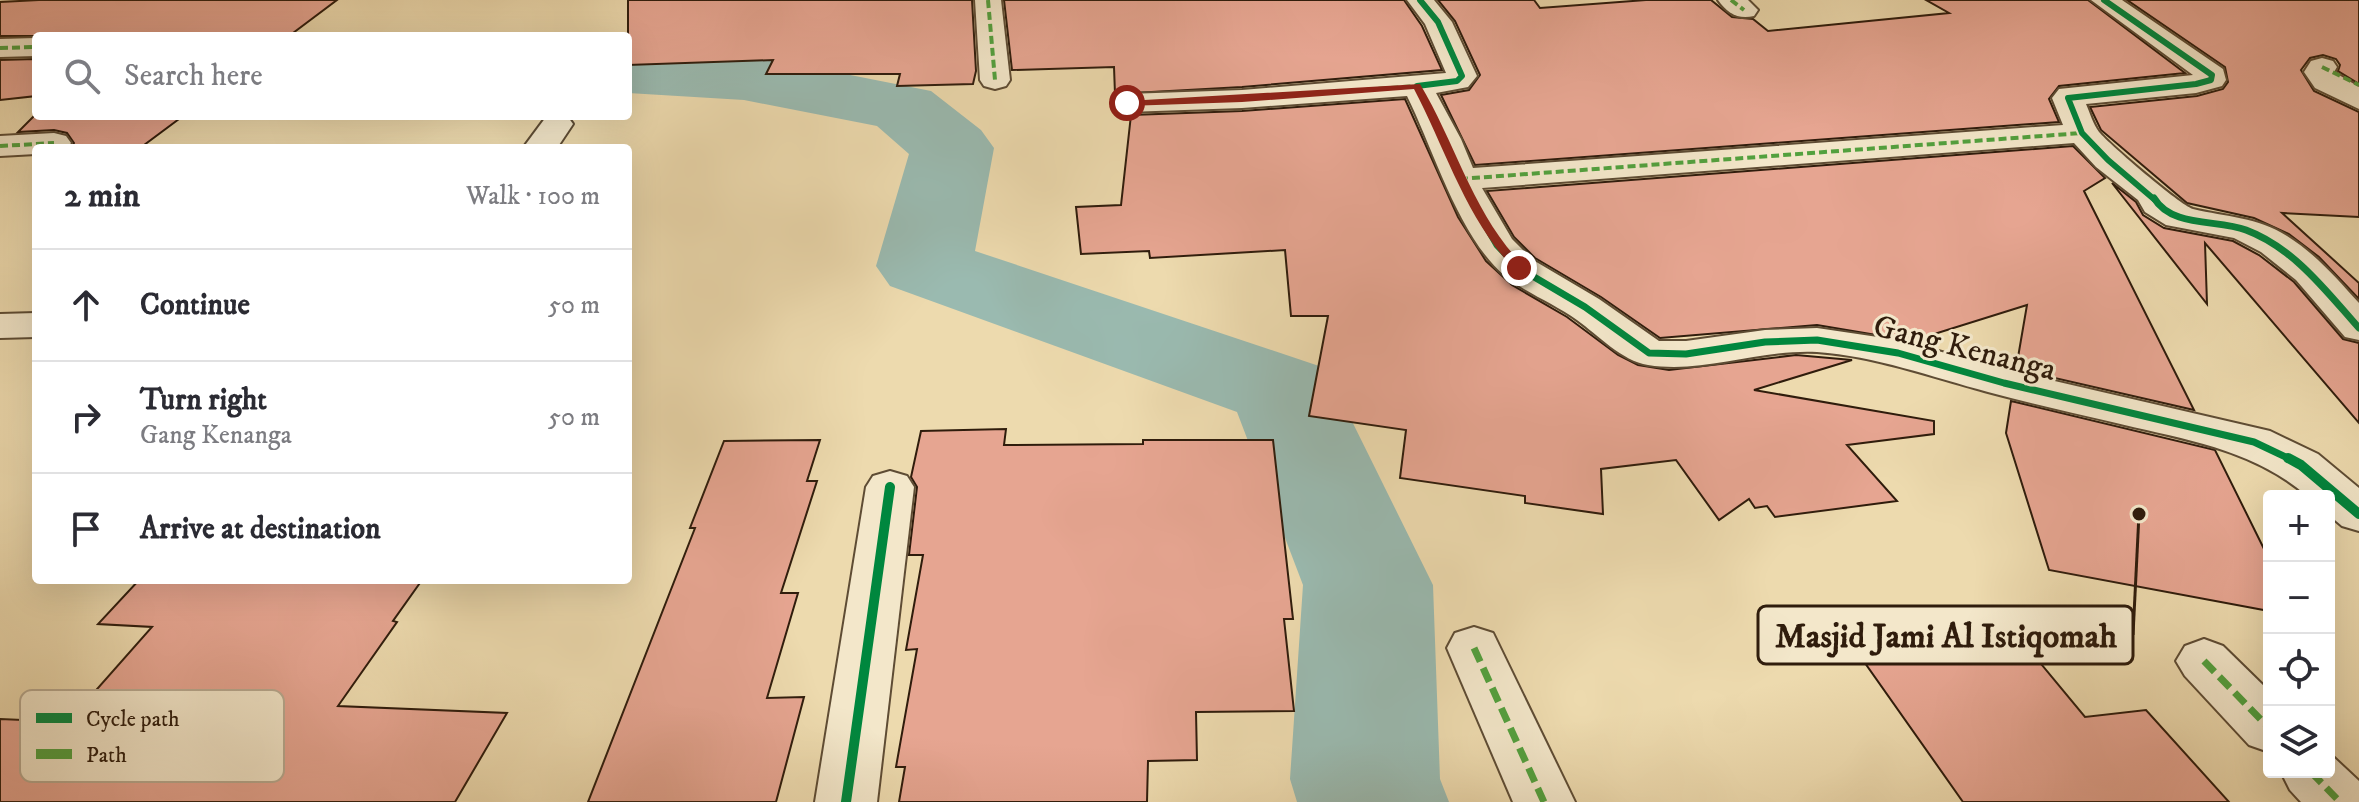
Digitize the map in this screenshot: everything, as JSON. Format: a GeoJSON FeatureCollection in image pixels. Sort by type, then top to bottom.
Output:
{"type":"FeatureCollection","features":[{"type":"Feature","properties":{"kind":"street"},"geometry":{"type":"LineString","coordinates":[[988,0],[995,80]]}},
{"type":"Feature","properties":{"kind":"street"},"geometry":{"type":"LineString","coordinates":[[1127,103],[1229,100],[1457,81],[1462,76],[1438,22],[1420,0]]}},
{"type":"Feature","properties":{"kind":"street"},"geometry":{"type":"LineString","coordinates":[[2104,0],[2212,75],[2211,80],[2196,84],[2070,96],[2068,98],[2082,133],[2108,160],[2173,214],[2194,221],[2248,229],[2274,244],[2310,272],[2359,328]]}},
{"type":"Feature","properties":{"kind":"street"},"geometry":{"type":"LineString","coordinates":[[0,48],[32,47]]}},
{"type":"Feature","properties":{"kind":"street"},"geometry":{"type":"LineString","coordinates":[[2322,67],[2319,72],[2326,82],[2359,100]]}},
{"type":"Feature","properties":{"kind":"street","name":"Gang Kenanga"},"geometry":{"type":"LineString","coordinates":[[1417,86],[1439,125],[1460,179],[1497,245],[1519,268],[1585,307],[1649,353],[1686,354],[1796,340],[1862,345],[2004,383],[2254,442],[2301,465],[2356,509]]}},
{"type":"Feature","properties":{"kind":"street"},"geometry":{"type":"LineString","coordinates":[[1460,179],[2082,133]]}},
{"type":"Feature","properties":{"kind":"street"},"geometry":{"type":"LineString","coordinates":[[36,144],[54,143]]}},
{"type":"Feature","properties":{"kind":"street"},"geometry":{"type":"LineString","coordinates":[[0,146],[32,144]]}},
{"type":"Feature","properties":{"kind":"street"},"geometry":{"type":"LineString","coordinates":[[0,326],[32,325]]}},
{"type":"Feature","properties":{"kind":"street"},"geometry":{"type":"LineString","coordinates":[[846,802],[890,487]]}},
{"type":"Feature","properties":{"kind":"street"},"geometry":{"type":"LineString","coordinates":[[1474,648],[1544,802]]}},
{"type":"Feature","properties":{"kind":"street"},"geometry":{"type":"LineString","coordinates":[[2204,661],[2263,722]]}},
{"type":"Feature","properties":{"kind":"street"},"geometry":{"type":"LineString","coordinates":[[2317,778],[2340,802]]}},
{"type":"Feature","properties":{"kind":"building"},"geometry":{"type":"Polygon","coordinates":[[[337,0],[294,32],[32,32],[32,36],[0,36],[0,2],[337,0]]]}},
{"type":"Feature","properties":{"kind":"building"},"geometry":{"type":"Polygon","coordinates":[[[628,0],[972,0],[976,71],[973,84],[897,86],[900,74],[766,74],[773,60],[632,65],[632,32],[628,32],[628,0]]]}},
{"type":"Feature","properties":{"kind":"building"},"geometry":{"type":"Polygon","coordinates":[[[1004,0],[1404,0],[1422,26],[1442,70],[1115,94],[1114,67],[1012,70],[1004,0]]]}},
{"type":"Feature","properties":{"kind":"building"},"geometry":{"type":"Polygon","coordinates":[[[1438,0],[1534,0],[1540,8],[1646,0],[1711,0],[1732,17],[1753,19],[1768,31],[1949,13],[1926,0],[2088,0],[2185,73],[2059,86],[2049,99],[2059,122],[1475,165],[1441,95],[1469,90],[1480,75],[1455,21],[1438,0]]]}},
{"type":"Feature","properties":{"kind":"building"},"geometry":{"type":"Polygon","coordinates":[[[2127,0],[2359,0],[2359,84],[2338,71],[2340,65],[2336,59],[2323,55],[2310,58],[2301,70],[2314,91],[2359,112],[2359,217],[2282,213],[2359,283],[2359,299],[2319,257],[2289,234],[2254,218],[2187,203],[2101,130],[2090,107],[2197,96],[2223,89],[2228,82],[2225,67],[2127,0]]]}},
{"type":"Feature","properties":{"kind":"building"},"geometry":{"type":"Polygon","coordinates":[[[32,59],[32,96],[0,100],[0,60],[32,59]]]}},
{"type":"Feature","properties":{"kind":"building"},"geometry":{"type":"Polygon","coordinates":[[[1405,99],[1458,217],[1486,261],[1512,285],[1567,317],[1618,355],[1638,365],[1669,370],[1796,355],[1852,360],[1754,390],[1934,421],[1934,434],[1847,445],[1897,501],[1775,517],[1767,506],[1755,508],[1749,499],[1719,520],[1676,460],[1601,469],[1603,514],[1525,503],[1525,496],[1400,478],[1406,430],[1309,416],[1328,316],[1291,316],[1285,250],[1150,258],[1149,251],[1081,254],[1076,207],[1121,205],[1131,115],[1242,111],[1405,99]]]}},
{"type":"Feature","properties":{"kind":"building"},"geometry":{"type":"Polygon","coordinates":[[[32,118],[178,120],[145,144],[73,144],[67,133],[54,130],[18,132],[32,118]]]}},
{"type":"Feature","properties":{"kind":"building"},"geometry":{"type":"Polygon","coordinates":[[[2073,146],[2105,178],[2084,191],[2194,410],[2016,369],[2027,305],[1912,341],[1817,325],[1660,338],[1601,297],[1535,258],[1514,237],[1487,191],[2073,146]]]}},
{"type":"Feature","properties":{"kind":"building"},"geometry":{"type":"Polygon","coordinates":[[[2112,183],[2136,202],[2143,215],[2164,228],[2233,241],[2259,255],[2294,282],[2343,339],[2359,343],[2359,423],[2205,243],[2207,304],[2112,183]]]}},
{"type":"Feature","properties":{"kind":"building"},"geometry":{"type":"Polygon","coordinates":[[[2011,401],[2215,450],[2263,547],[2263,610],[2049,570],[2006,433],[2011,401]]]}},
{"type":"Feature","properties":{"kind":"building"},"geometry":{"type":"Polygon","coordinates":[[[1006,429],[1004,445],[1143,444],[1143,440],[1273,440],[1293,619],[1284,619],[1294,711],[1196,712],[1197,760],[1148,761],[1147,802],[899,802],[905,767],[896,767],[917,649],[906,650],[923,555],[909,555],[917,487],[911,477],[921,431],[1006,429]]]}},
{"type":"Feature","properties":{"kind":"building"},"geometry":{"type":"Polygon","coordinates":[[[820,440],[807,481],[817,481],[781,593],[798,593],[767,698],[804,697],[776,802],[588,802],[695,528],[690,528],[724,441],[820,440]]]}},
{"type":"Feature","properties":{"kind":"building"},"geometry":{"type":"Polygon","coordinates":[[[135,584],[419,584],[393,621],[397,622],[338,706],[507,713],[455,802],[0,802],[0,719],[20,720],[20,782],[284,782],[284,690],[96,690],[152,627],[98,624],[135,584]]]}},
{"type":"Feature","properties":{"kind":"building"},"geometry":{"type":"Polygon","coordinates":[[[1998,612],[2085,717],[2146,710],[2229,802],[1963,802],[1841,629],[1998,612]]]}},
{"type":"Feature","properties":{"kind":"waterway"},"geometry":{"type":"LineString","coordinates":[[632,71],[744,77],[903,108],[952,148],[924,266],[1283,391],[1368,585],[1365,779],[1373,802]]}},
{"type":"Feature","properties":{"kind":"marked path"},"geometry":{"type":"LineString","coordinates":[[988,0],[995,80]]}},
{"type":"Feature","properties":{"kind":"marked path"},"geometry":{"type":"LineString","coordinates":[[1731,0],[1744,10]]}},
{"type":"Feature","properties":{"kind":"marked path"},"geometry":{"type":"LineString","coordinates":[[0,48],[32,47]]}},
{"type":"Feature","properties":{"kind":"marked path"},"geometry":{"type":"LineString","coordinates":[[2322,67],[2359,85]]}},
{"type":"Feature","properties":{"kind":"marked path"},"geometry":{"type":"LineString","coordinates":[[1127,103],[1242,99],[1417,86]]}},
{"type":"Feature","properties":{"kind":"marked path"},"geometry":{"type":"LineString","coordinates":[[1460,179],[2082,133]]}},
{"type":"Feature","properties":{"kind":"marked path"},"geometry":{"type":"LineString","coordinates":[[36,144],[54,143]]}},
{"type":"Feature","properties":{"kind":"marked path"},"geometry":{"type":"LineString","coordinates":[[0,146],[32,144]]}},
{"type":"Feature","properties":{"kind":"marked path"},"geometry":{"type":"LineString","coordinates":[[1474,648],[1544,802]]}},
{"type":"Feature","properties":{"kind":"marked path"},"geometry":{"type":"LineString","coordinates":[[2204,661],[2263,722]]}},
{"type":"Feature","properties":{"kind":"marked path"},"geometry":{"type":"LineString","coordinates":[[2317,778],[2340,802]]}},
{"type":"Feature","properties":{"kind":"cycle path"},"geometry":{"type":"LineString","coordinates":[[1420,0],[1438,22],[1462,76],[1457,81],[1417,86],[1445,139],[1460,179],[1497,245],[1519,268],[1585,307],[1649,353],[1686,354],[1765,342],[1817,340],[1898,353],[2004,383],[2254,442],[2301,465],[2359,514]]}},
{"type":"Feature","properties":{"kind":"cycle path"},"geometry":{"type":"LineString","coordinates":[[2104,0],[2212,75],[2211,80],[2196,84],[2070,96],[2068,98],[2082,133],[2108,160],[2152,194],[2158,204],[2179,217],[2245,229],[2274,244],[2310,272],[2359,328]]}},
{"type":"Feature","properties":{"kind":"cycle path"},"geometry":{"type":"LineString","coordinates":[[846,802],[890,487]]}},
{"type":"Feature","properties":{"kind":"place","name":"Masjid Jami Al Istiqomah"},"geometry":{"type":"Point","coordinates":[2139,514]}},
{"type":"Feature","properties":{"kind":"route"},"geometry":{"type":"LineString","coordinates":[[1127,103],[1242,99],[1417,86],[1445,139],[1460,179],[1497,245],[1519,268]]}}]}
